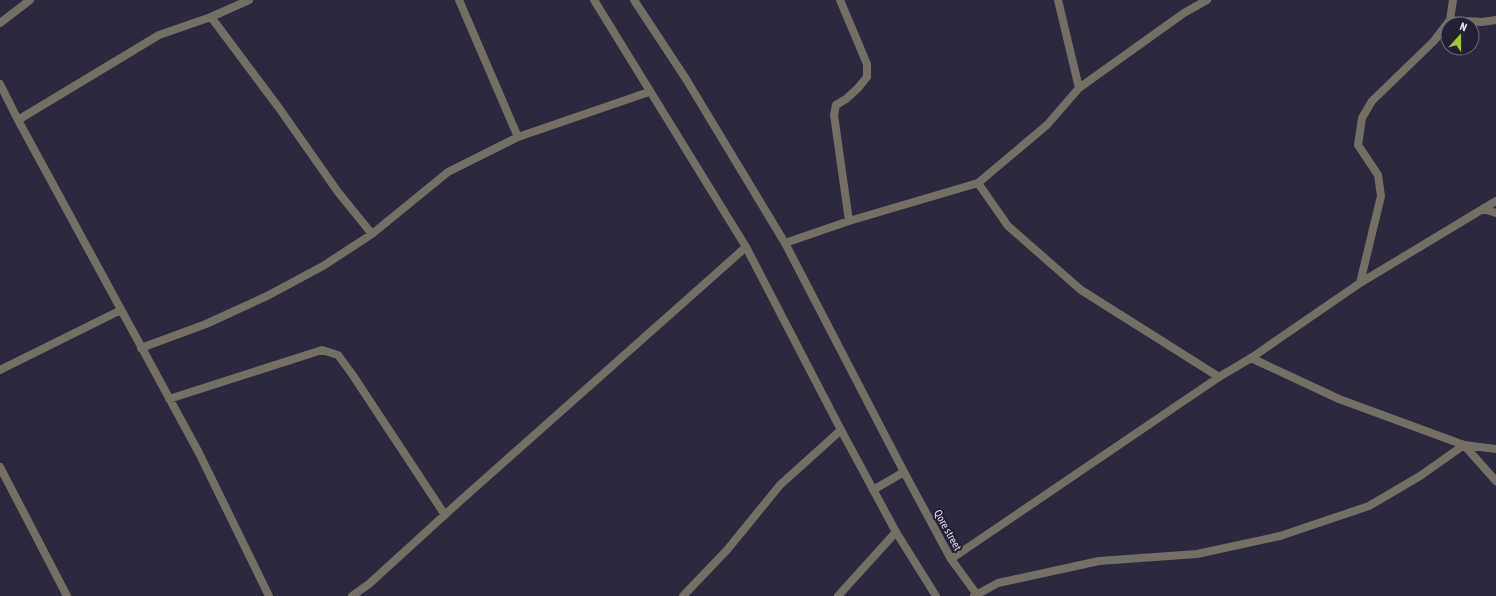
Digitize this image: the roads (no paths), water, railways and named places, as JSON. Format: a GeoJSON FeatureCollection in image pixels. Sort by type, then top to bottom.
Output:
{"type":"FeatureCollection","features":[{"type":"Feature","properties":{"kind":"street"},"geometry":{"type":"LineString","coordinates":[[0,23],[30,0]]}},
{"type":"Feature","properties":{"kind":"street"},"geometry":{"type":"LineString","coordinates":[[18,120],[159,35],[211,17],[249,0]]}},
{"type":"Feature","properties":{"kind":"street"},"geometry":{"type":"LineString","coordinates":[[459,0],[518,137]]}},
{"type":"Feature","properties":{"kind":"street"},"geometry":{"type":"LineString","coordinates":[[594,0],[649,92],[746,247],[896,532],[936,596]]}},
{"type":"Feature","properties":{"kind":"street","name":"Qore street"},"geometry":{"type":"LineString","coordinates":[[634,0],[686,79],[785,243],[951,559],[976,595]]}},
{"type":"Feature","properties":{"kind":"street"},"geometry":{"type":"LineString","coordinates":[[840,0],[867,64],[867,77],[846,99],[836,105],[834,115],[849,222]]}},
{"type":"Feature","properties":{"kind":"street"},"geometry":{"type":"LineString","coordinates":[[1058,0],[1079,88]]}},
{"type":"Feature","properties":{"kind":"street"},"geometry":{"type":"LineString","coordinates":[[785,243],[978,182],[1047,125],[1079,88],[1184,13],[1207,0]]}},
{"type":"Feature","properties":{"kind":"street"},"geometry":{"type":"LineString","coordinates":[[1451,16],[1453,0]]}},
{"type":"Feature","properties":{"kind":"street"},"geometry":{"type":"LineString","coordinates":[[211,17],[280,108],[338,192],[372,234]]}},
{"type":"Feature","properties":{"kind":"street"},"geometry":{"type":"LineString","coordinates":[[1480,22],[1496,20]]}},
{"type":"Feature","properties":{"kind":"street"},"geometry":{"type":"LineString","coordinates":[[1360,283],[1381,196],[1378,175],[1358,144],[1362,118],[1372,101],[1434,41],[1440,33]]}},
{"type":"Feature","properties":{"kind":"street"},"geometry":{"type":"LineString","coordinates":[[0,84],[18,120],[199,453],[269,596]]}},
{"type":"Feature","properties":{"kind":"street"},"geometry":{"type":"LineString","coordinates":[[141,348],[206,324],[267,296],[323,266],[372,234],[448,172],[518,137],[649,92]]}},
{"type":"Feature","properties":{"kind":"street"},"geometry":{"type":"LineString","coordinates":[[978,182],[1008,226],[1081,290],[1219,377]]}},
{"type":"Feature","properties":{"kind":"street"},"geometry":{"type":"LineString","coordinates":[[951,559],[1219,377],[1252,358],[1360,283],[1496,201]]}},
{"type":"Feature","properties":{"kind":"street"},"geometry":{"type":"LineString","coordinates":[[1484,209],[1496,213]]}},
{"type":"Feature","properties":{"kind":"street"},"geometry":{"type":"LineString","coordinates":[[352,596],[369,584],[746,247]]}},
{"type":"Feature","properties":{"kind":"street"},"geometry":{"type":"LineString","coordinates":[[0,370],[121,310]]}},
{"type":"Feature","properties":{"kind":"street"},"geometry":{"type":"LineString","coordinates":[[169,399],[322,350],[338,356],[356,380],[445,515]]}},
{"type":"Feature","properties":{"kind":"street"},"geometry":{"type":"LineString","coordinates":[[1252,358],[1339,399],[1464,445],[1496,449]]}},
{"type":"Feature","properties":{"kind":"street"},"geometry":{"type":"LineString","coordinates":[[683,596],[727,550],[780,485],[841,430]]}},
{"type":"Feature","properties":{"kind":"street"},"geometry":{"type":"LineString","coordinates":[[1464,445],[1496,481]]}},
{"type":"Feature","properties":{"kind":"street"},"geometry":{"type":"LineString","coordinates":[[976,595],[998,583],[1099,561],[1197,554],[1280,536],[1369,506],[1420,476],[1464,445]]}},
{"type":"Feature","properties":{"kind":"street"},"geometry":{"type":"LineString","coordinates":[[0,467],[66,596]]}},
{"type":"Feature","properties":{"kind":"street"},"geometry":{"type":"LineString","coordinates":[[874,490],[904,472]]}},
{"type":"Feature","properties":{"kind":"street"},"geometry":{"type":"LineString","coordinates":[[838,596],[896,532]]}}]}
